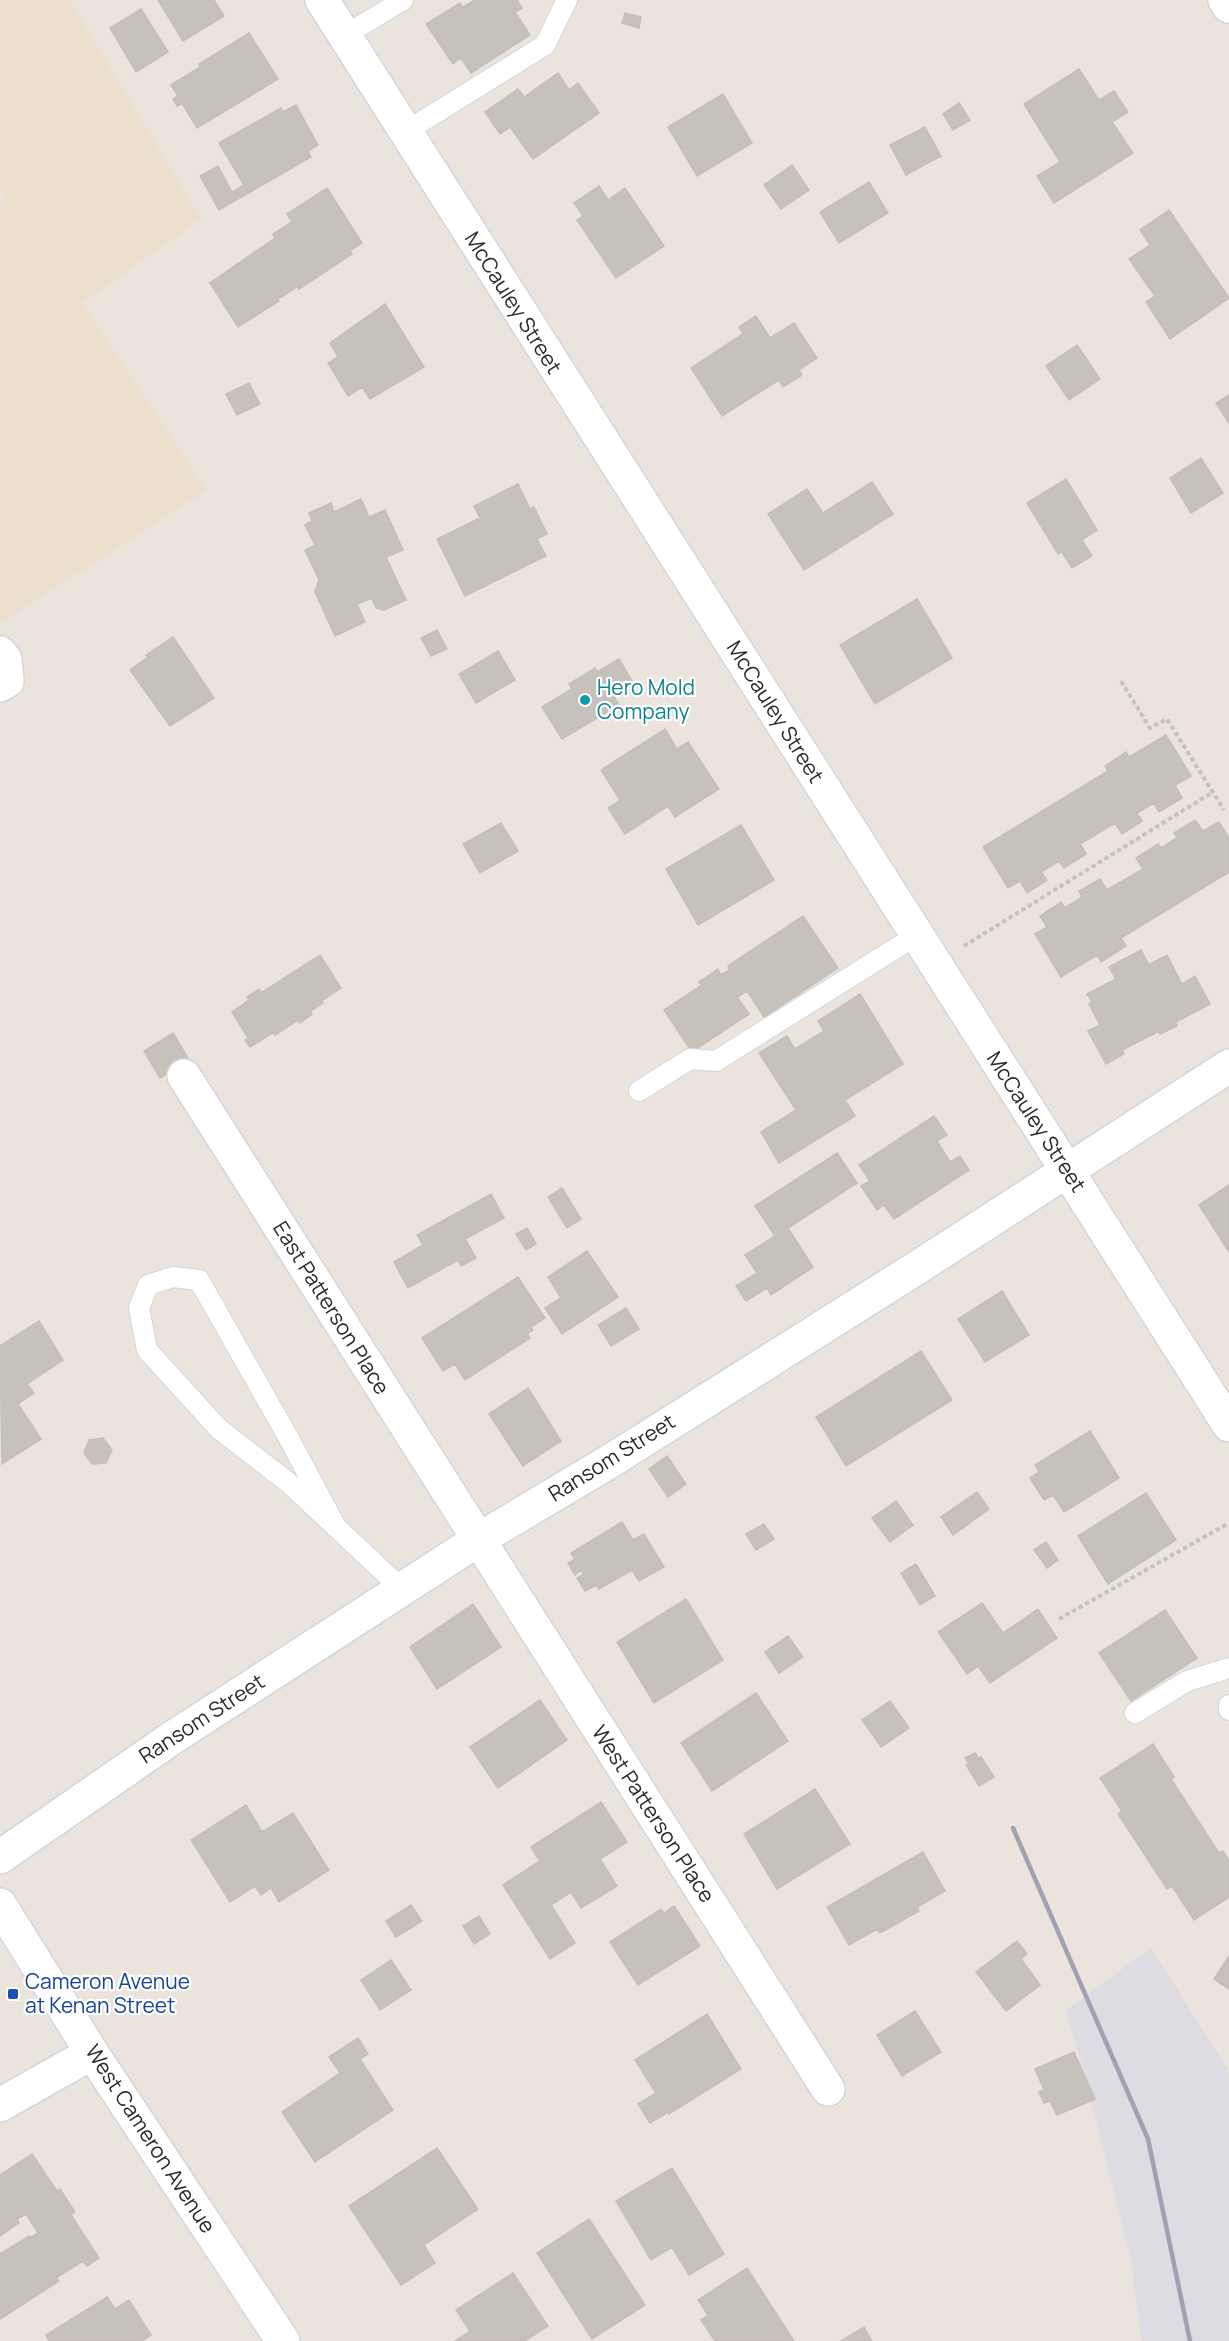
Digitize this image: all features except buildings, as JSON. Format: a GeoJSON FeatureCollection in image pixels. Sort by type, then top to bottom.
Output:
{"type":"FeatureCollection","features":[{"type":"Feature","properties":{"kind":"street","name":"McCauley Street"},"geometry":{"type":"LineString","coordinates":[[321,0],[1229,1425]]}},
{"type":"Feature","properties":{"kind":"street"},"geometry":{"type":"LineString","coordinates":[[1225,0],[1229,6]]}},
{"type":"Feature","properties":{"kind":"street"},"geometry":{"type":"LineString","coordinates":[[0,653],[5,659],[7,681],[0,685]]}},
{"type":"Feature","properties":{"kind":"street","name":"Ransom Street"},"geometry":{"type":"LineString","coordinates":[[0,1857],[172,1737],[478,1540],[612,1460],[1229,1066]]}},
{"type":"Feature","properties":{"kind":"street","name":"East Patterson Place"},"geometry":{"type":"LineString","coordinates":[[184,1076],[478,1540]]}},
{"type":"Feature","properties":{"kind":"street","name":"West Patterson Place"},"geometry":{"type":"LineString","coordinates":[[478,1540],[828,2088]]}},
{"type":"Feature","properties":{"kind":"street","name":"West Cameron Avenue"},"geometry":{"type":"LineString","coordinates":[[0,1905],[92,2053],[283,2341]]}},
{"type":"Feature","properties":{"kind":"street"},"geometry":{"type":"LineString","coordinates":[[0,2105],[92,2053]]}},
{"type":"Feature","properties":{"kind":"lane"},"geometry":{"type":"LineString","coordinates":[[344,36],[403,0]]}},
{"type":"Feature","properties":{"kind":"lane"},"geometry":{"type":"LineString","coordinates":[[405,132],[546,45],[567,0]]}},
{"type":"Feature","properties":{"kind":"lane"},"geometry":{"type":"LineString","coordinates":[[639,1091],[690,1059],[716,1061],[917,935]]}},
{"type":"Feature","properties":{"kind":"lane"},"geometry":{"type":"LineString","coordinates":[[336,1527],[199,1280],[173,1277],[148,1286],[139,1308],[147,1350],[219,1429],[289,1484],[402,1589]]}},
{"type":"Feature","properties":{"kind":"lane"},"geometry":{"type":"LineString","coordinates":[[1136,1713],[1187,1681],[1229,1668]]}},
{"type":"Feature","properties":{"kind":"lane"},"geometry":{"type":"LineString","coordinates":[[1229,1705],[1229,1710]]}},
{"type":"Feature","properties":{"kind":"path"},"geometry":{"type":"LineString","coordinates":[[1121,681],[1150,729],[1167,719],[1224,810]]}},
{"type":"Feature","properties":{"kind":"path"},"geometry":{"type":"LineString","coordinates":[[963,947],[1213,792]]}},
{"type":"Feature","properties":{"kind":"path"},"geometry":{"type":"LineString","coordinates":[[1059,1619],[1229,1522]]}},
{"type":"Feature","properties":{"kind":"shaded area"},"geometry":{"type":"Polygon","coordinates":[[[0,0],[70,0],[201,219],[83,303],[206,491],[0,623],[0,202],[6,199],[0,189],[0,0]]]}},
{"type":"Feature","properties":{"kind":"shaded area"},"geometry":{"type":"Polygon","coordinates":[[[1151,1948],[1229,2071],[1229,2341],[1141,2341],[1131,2262],[1079,2054],[1065,2011],[1151,1948]]]}},
{"type":"Feature","properties":{"kind":"railway"},"geometry":{"type":"LineString","coordinates":[[1013,1828],[1148,2139],[1190,2341]]}},
{"type":"Feature","properties":{"kind":"place","name":"Hero Mold Company"},"geometry":{"type":"Point","coordinates":[585,700]}},
{"type":"Feature","properties":{"kind":"place","name":"Cameron Avenue at Kenan Street"},"geometry":{"type":"Point","coordinates":[13,1994]}}]}
